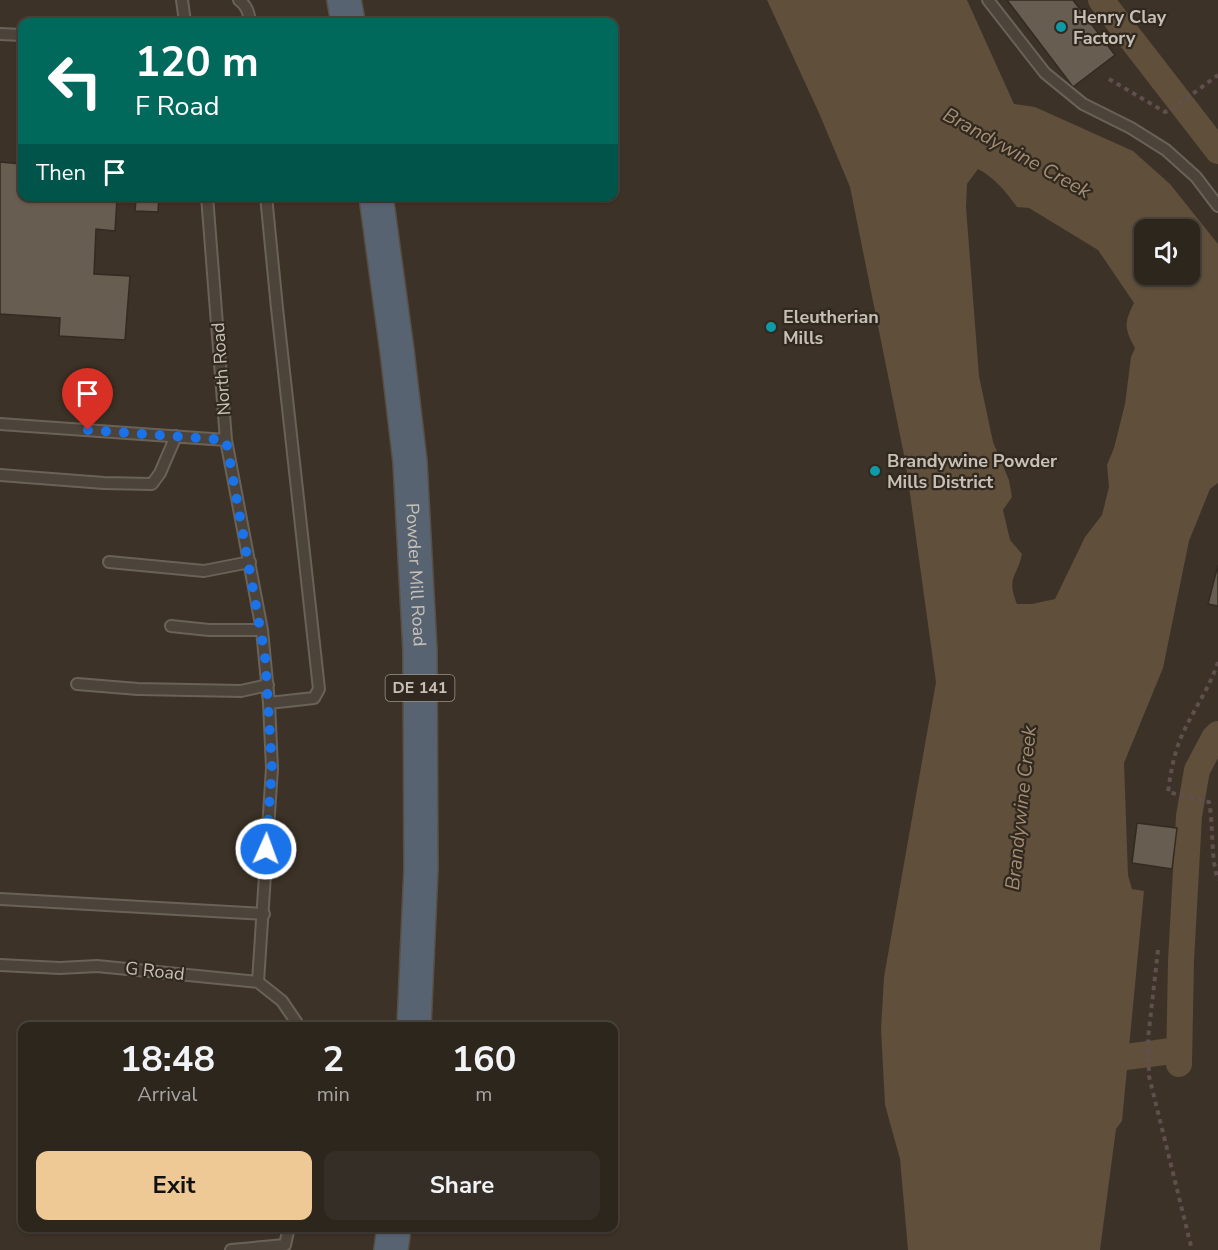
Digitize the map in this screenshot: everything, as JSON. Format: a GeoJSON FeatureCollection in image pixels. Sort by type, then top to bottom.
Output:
{"type":"FeatureCollection","features":[{"type":"Feature","properties":{"kind":"highway","name":"Powder Mill Road"},"geometry":{"type":"LineString","coordinates":[[377,201],[398,351],[410,462],[420,651],[421,869],[414,1022]]}},
{"type":"Feature","properties":{"kind":"highway"},"geometry":{"type":"LineString","coordinates":[[392,1250],[394,1232]]}},
{"type":"Feature","properties":{"kind":"lane"},"geometry":{"type":"LineString","coordinates":[[182,0],[184,18]]}},
{"type":"Feature","properties":{"kind":"lane"},"geometry":{"type":"LineString","coordinates":[[239,0],[245,4],[250,18]]}},
{"type":"Feature","properties":{"kind":"lane"},"geometry":{"type":"LineString","coordinates":[[988,0],[1045,73],[1083,104],[1131,128],[1166,150],[1196,177],[1218,206]]}},
{"type":"Feature","properties":{"kind":"lane"},"geometry":{"type":"LineString","coordinates":[[0,34],[18,35]]}},
{"type":"Feature","properties":{"kind":"lane","name":"North Road"},"geometry":{"type":"LineString","coordinates":[[208,201],[226,440],[262,630],[268,685],[272,768],[258,982]]}},
{"type":"Feature","properties":{"kind":"lane"},"geometry":{"type":"LineString","coordinates":[[266,201],[319,689],[314,698],[269,703]]}},
{"type":"Feature","properties":{"kind":"lane"},"geometry":{"type":"LineString","coordinates":[[0,424],[226,440]]}},
{"type":"Feature","properties":{"kind":"lane"},"geometry":{"type":"LineString","coordinates":[[0,475],[104,483],[152,484],[160,473],[176,436]]}},
{"type":"Feature","properties":{"kind":"lane"},"geometry":{"type":"LineString","coordinates":[[109,561],[204,570],[250,562]]}},
{"type":"Feature","properties":{"kind":"lane"},"geometry":{"type":"LineString","coordinates":[[171,626],[209,630],[262,630]]}},
{"type":"Feature","properties":{"kind":"lane"},"geometry":{"type":"LineString","coordinates":[[77,684],[138,689],[241,690],[268,685]]}},
{"type":"Feature","properties":{"kind":"lane"},"geometry":{"type":"LineString","coordinates":[[0,899],[264,914]]}},
{"type":"Feature","properties":{"kind":"lane","name":"G Road"},"geometry":{"type":"LineString","coordinates":[[0,965],[97,966],[258,982]]}},
{"type":"Feature","properties":{"kind":"lane"},"geometry":{"type":"LineString","coordinates":[[258,982],[282,1001],[296,1022]]}},
{"type":"Feature","properties":{"kind":"lane"},"geometry":{"type":"LineString","coordinates":[[231,1250],[284,1248],[288,1232]]}},
{"type":"Feature","properties":{"kind":"path"},"geometry":{"type":"LineString","coordinates":[[1109,79],[1165,112],[1218,75]]}},
{"type":"Feature","properties":{"kind":"path"},"geometry":{"type":"LineString","coordinates":[[1218,662],[1214,675],[1183,733],[1173,759],[1168,792],[1209,802],[1213,821],[1215,872],[1218,880]]}},
{"type":"Feature","properties":{"kind":"path"},"geometry":{"type":"LineString","coordinates":[[1158,950],[1148,1039],[1149,1076],[1192,1250]]}},
{"type":"Feature","properties":{"kind":"water","name":"Brandywine Creek"},"geometry":{"type":"Polygon","coordinates":[[[767,0],[967,0],[1014,104],[1035,107],[1133,151],[1170,184],[1198,219],[1134,219],[1134,285],[1200,285],[1200,222],[1218,244],[1218,483],[1210,489],[1189,541],[1163,668],[1124,763],[1128,875],[1132,889],[1144,891],[1122,1121],[1116,1129],[1100,1250],[908,1250],[900,1159],[885,1105],[881,1029],[884,977],[936,682],[906,465],[850,187],[767,0]],[[978,169],[967,184],[966,207],[979,376],[993,442],[1009,480],[1012,497],[1003,510],[1010,540],[1022,554],[1012,588],[1017,604],[1032,604],[1055,599],[1085,537],[1102,515],[1109,487],[1107,465],[1114,448],[1125,404],[1131,357],[1135,348],[1127,326],[1128,316],[1134,303],[1098,250],[1029,208],[1017,207],[995,181],[978,169]]]}},
{"type":"Feature","properties":{"kind":"building","name":"Henry Clay Factory"},"geometry":{"type":"Polygon","coordinates":[[[1007,0],[1073,0],[1115,55],[1073,87],[1007,0]]]}},
{"type":"Feature","properties":{"kind":"building"},"geometry":{"type":"Polygon","coordinates":[[[0,162],[18,164],[18,201],[117,201],[115,231],[96,229],[94,274],[130,276],[125,340],[59,336],[60,318],[0,314],[0,162]]]}},
{"type":"Feature","properties":{"kind":"building"},"geometry":{"type":"Polygon","coordinates":[[[136,201],[159,201],[158,212],[135,211],[136,201]]]}},
{"type":"Feature","properties":{"kind":"building"},"geometry":{"type":"Polygon","coordinates":[[[1218,565],[1218,606],[1208,604],[1218,565]]]}},
{"type":"Feature","properties":{"kind":"building"},"geometry":{"type":"Polygon","coordinates":[[[1137,823],[1177,828],[1172,869],[1132,863],[1137,823]]]}},
{"type":"Feature","properties":{"kind":"waterway"},"geometry":{"type":"LineString","coordinates":[[1101,0],[1218,151]]}},
{"type":"Feature","properties":{"kind":"waterway"},"geometry":{"type":"LineString","coordinates":[[1179,1064],[1181,961],[1189,816],[1197,770],[1218,734]]}},
{"type":"Feature","properties":{"kind":"waterway"},"geometry":{"type":"LineString","coordinates":[[1126,1057],[1179,1050]]}},
{"type":"Feature","properties":{"kind":"place","name":"Henry Clay Factory"},"geometry":{"type":"Point","coordinates":[1061,27]}},
{"type":"Feature","properties":{"kind":"place","name":"Eleutherian Mills"},"geometry":{"type":"Point","coordinates":[771,327]}},
{"type":"Feature","properties":{"kind":"place","name":"Brandywine Powder Mills District"},"geometry":{"type":"Point","coordinates":[875,471]}},
{"type":"Feature","properties":{"kind":"route"},"geometry":{"type":"LineString","coordinates":[[88,430],[226,440],[259,612],[265,656],[272,768],[266,849]]}}]}
